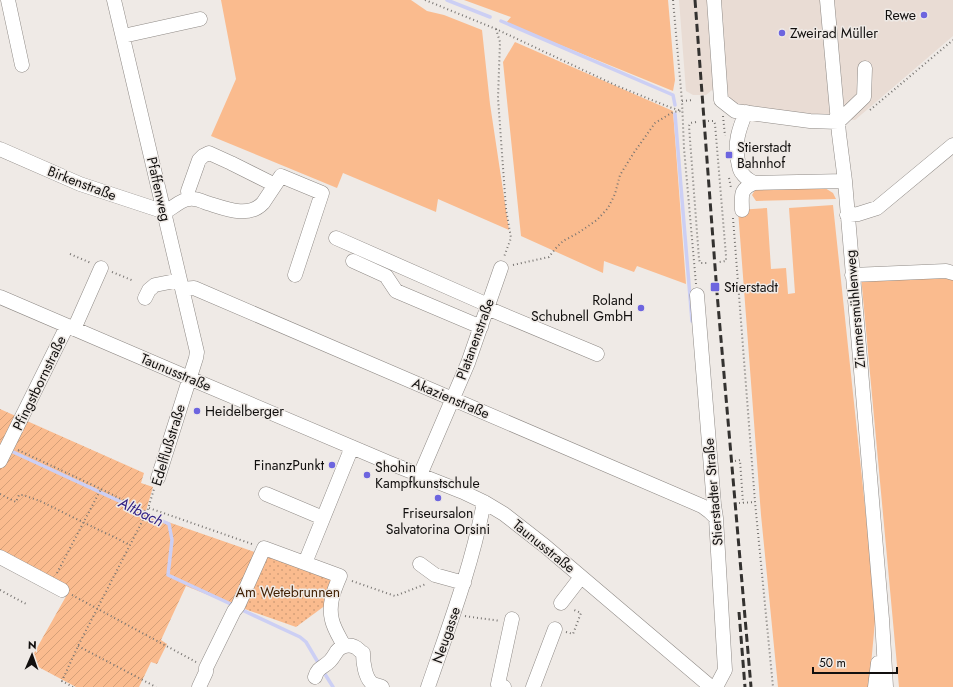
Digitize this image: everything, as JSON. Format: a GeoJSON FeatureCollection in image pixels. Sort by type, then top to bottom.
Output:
{"type":"FeatureCollection","features":[{"type":"Feature","properties":{"kind":"street"},"geometry":{"type":"LineString","coordinates":[[8,0],[22,65]]}},
{"type":"Feature","properties":{"kind":"street","name":"Pfaffenweg"},"geometry":{"type":"LineString","coordinates":[[114,0],[197,352],[189,378]]}},
{"type":"Feature","properties":{"kind":"street"},"geometry":{"type":"LineString","coordinates":[[714,0],[721,100],[735,111],[810,121],[838,122],[864,97],[865,68]]}},
{"type":"Feature","properties":{"kind":"street","name":"Zimmersmühlenweg"},"geometry":{"type":"LineString","coordinates":[[827,0],[882,619],[886,687]]}},
{"type":"Feature","properties":{"kind":"street"},"geometry":{"type":"LineString","coordinates":[[123,36],[200,19]]}},
{"type":"Feature","properties":{"kind":"street"},"geometry":{"type":"LineString","coordinates":[[746,112],[738,131],[736,155],[741,172],[746,178],[754,183]]}},
{"type":"Feature","properties":{"kind":"street"},"geometry":{"type":"LineString","coordinates":[[847,215],[858,214],[877,208],[953,145]]}},
{"type":"Feature","properties":{"kind":"street","name":"Birkenstraße"},"geometry":{"type":"LineString","coordinates":[[0,149],[80,184],[165,212]]}},
{"type":"Feature","properties":{"kind":"street"},"geometry":{"type":"LineString","coordinates":[[189,199],[188,191],[199,160],[209,153],[275,184]]}},
{"type":"Feature","properties":{"kind":"street"},"geometry":{"type":"LineString","coordinates":[[165,212],[189,199],[199,200],[238,212],[255,209],[262,204],[281,176],[322,193],[295,275]]}},
{"type":"Feature","properties":{"kind":"street"},"geometry":{"type":"LineString","coordinates":[[737,214],[742,194],[746,187],[754,183],[844,181]]}},
{"type":"Feature","properties":{"kind":"street"},"geometry":{"type":"LineString","coordinates":[[336,238],[597,354]]}},
{"type":"Feature","properties":{"kind":"street"},"geometry":{"type":"LineString","coordinates":[[354,261],[386,276],[396,291],[481,327]]}},
{"type":"Feature","properties":{"kind":"street","name":"Pfingstbornstraße"},"geometry":{"type":"LineString","coordinates":[[0,461],[71,328],[101,268]]}},
{"type":"Feature","properties":{"kind":"street","name":"Platanenstraße"},"geometry":{"type":"LineString","coordinates":[[420,475],[468,363],[501,268]]}},
{"type":"Feature","properties":{"kind":"street"},"geometry":{"type":"LineString","coordinates":[[852,274],[946,271],[953,273]]}},
{"type":"Feature","properties":{"kind":"street","name":"Akazienstraße"},"geometry":{"type":"LineString","coordinates":[[145,298],[149,290],[155,285],[181,285],[194,288],[702,506],[716,518]]}},
{"type":"Feature","properties":{"kind":"street","name":"Stierstadter Straße"},"geometry":{"type":"LineString","coordinates":[[697,295],[716,518],[725,670],[716,687]]}},
{"type":"Feature","properties":{"kind":"street","name":"Taunusstraße"},"geometry":{"type":"LineString","coordinates":[[0,297],[484,502],[517,523],[711,687]]}},
{"type":"Feature","properties":{"kind":"street","name":"Edelflußstraße"},"geometry":{"type":"LineString","coordinates":[[158,478],[189,378]]}},
{"type":"Feature","properties":{"kind":"street"},"geometry":{"type":"LineString","coordinates":[[307,558],[352,447]]}},
{"type":"Feature","properties":{"kind":"street"},"geometry":{"type":"LineString","coordinates":[[266,494],[323,518]]}},
{"type":"Feature","properties":{"kind":"street","name":"Neugasse"},"geometry":{"type":"LineString","coordinates":[[428,687],[472,557],[484,502]]}},
{"type":"Feature","properties":{"kind":"street"},"geometry":{"type":"LineString","coordinates":[[199,687],[206,672],[206,668],[264,548],[340,576],[332,596],[331,608],[332,620],[344,646]]}},
{"type":"Feature","properties":{"kind":"street"},"geometry":{"type":"LineString","coordinates":[[0,557],[57,587]]}},
{"type":"Feature","properties":{"kind":"street"},"geometry":{"type":"LineString","coordinates":[[420,564],[435,575],[464,583]]}},
{"type":"Feature","properties":{"kind":"street"},"geometry":{"type":"LineString","coordinates":[[561,603],[581,577]]}},
{"type":"Feature","properties":{"kind":"street","name":"Zimmersmühlenweg"},"geometry":{"type":"LineString","coordinates":[[876,687],[882,619]]}},
{"type":"Feature","properties":{"kind":"street"},"geometry":{"type":"LineString","coordinates":[[504,687],[498,684],[512,621]]}},
{"type":"Feature","properties":{"kind":"street"},"geometry":{"type":"LineString","coordinates":[[533,687],[555,629]]}},
{"type":"Feature","properties":{"kind":"street"},"geometry":{"type":"LineString","coordinates":[[319,671],[334,657],[338,650],[344,646],[354,647],[363,653],[363,663],[366,674],[373,684],[382,687]]}},
{"type":"Feature","properties":{"kind":"path"},"geometry":{"type":"LineString","coordinates":[[425,0],[496,29],[615,84],[682,111]]}},
{"type":"Feature","properties":{"kind":"path"},"geometry":{"type":"LineString","coordinates":[[673,0],[697,295]]}},
{"type":"Feature","properties":{"kind":"path"},"geometry":{"type":"LineString","coordinates":[[496,29],[500,42],[498,98],[506,209],[511,238],[501,268]]}},
{"type":"Feature","properties":{"kind":"path"},"geometry":{"type":"LineString","coordinates":[[865,114],[953,40]]}},
{"type":"Feature","properties":{"kind":"path"},"geometry":{"type":"LineString","coordinates":[[682,101],[693,100]]}},
{"type":"Feature","properties":{"kind":"path"},"geometry":{"type":"LineString","coordinates":[[721,100],[725,138]]}},
{"type":"Feature","properties":{"kind":"path"},"geometry":{"type":"LineString","coordinates":[[501,268],[549,257],[563,241],[578,233],[596,220],[608,208],[615,194],[620,175],[655,123],[673,112],[682,111]]}},
{"type":"Feature","properties":{"kind":"path"},"geometry":{"type":"LineString","coordinates":[[708,121],[714,121],[715,124],[726,261],[719,262]]}},
{"type":"Feature","properties":{"kind":"path"},"geometry":{"type":"LineString","coordinates":[[696,122],[690,123],[689,126],[690,148],[700,263],[707,263]]}},
{"type":"Feature","properties":{"kind":"path"},"geometry":{"type":"LineString","coordinates":[[684,148],[690,148]]}},
{"type":"Feature","properties":{"kind":"path"},"geometry":{"type":"LineString","coordinates":[[729,172],[731,191]]}},
{"type":"Feature","properties":{"kind":"path"},"geometry":{"type":"LineString","coordinates":[[737,214],[755,502],[773,687]]}},
{"type":"Feature","properties":{"kind":"path"},"geometry":{"type":"LineString","coordinates":[[8,446],[147,512]]}},
{"type":"Feature","properties":{"kind":"path"},"geometry":{"type":"LineString","coordinates":[[735,460],[740,460],[743,503]]}},
{"type":"Feature","properties":{"kind":"path","name":"Edelflußstraße"},"geometry":{"type":"LineString","coordinates":[[73,687],[62,681],[78,646],[149,508],[158,478]]}},
{"type":"Feature","properties":{"kind":"path"},"geometry":{"type":"LineString","coordinates":[[101,490],[84,523],[57,587],[206,668]]}},
{"type":"Feature","properties":{"kind":"path"},"geometry":{"type":"LineString","coordinates":[[0,494],[16,502],[20,495],[40,501],[130,545]]}},
{"type":"Feature","properties":{"kind":"path"},"geometry":{"type":"LineString","coordinates":[[739,503],[755,502]]}},
{"type":"Feature","properties":{"kind":"path"},"geometry":{"type":"LineString","coordinates":[[149,508],[264,548]]}},
{"type":"Feature","properties":{"kind":"path"},"geometry":{"type":"LineString","coordinates":[[340,576],[395,596],[444,577]]}},
{"type":"Feature","properties":{"kind":"path"},"geometry":{"type":"LineString","coordinates":[[0,590],[28,605]]}},
{"type":"Feature","properties":{"kind":"path"},"geometry":{"type":"LineString","coordinates":[[555,629],[573,634],[581,614],[561,603]]}},
{"type":"Feature","properties":{"kind":"path"},"geometry":{"type":"LineString","coordinates":[[454,613],[478,618],[512,621]]}},
{"type":"Feature","properties":{"kind":"path"},"geometry":{"type":"LineString","coordinates":[[78,646],[156,687]]}},
{"type":"Feature","properties":{"kind":"shaded area"},"geometry":{"type":"Polygon","coordinates":[[[679,0],[953,0],[953,36],[855,120],[731,108],[712,90],[706,95],[693,95],[686,91],[679,0]]]}},
{"type":"Feature","properties":{"kind":"green space"},"geometry":{"type":"Polygon","coordinates":[[[221,0],[411,0],[427,11],[444,15],[482,30],[490,104],[509,230],[438,199],[436,212],[343,173],[337,188],[211,136],[236,79],[221,0]]]}},
{"type":"Feature","properties":{"kind":"green space"},"geometry":{"type":"Polygon","coordinates":[[[464,0],[668,0],[675,80],[673,91],[506,23],[511,17],[464,0]]]}},
{"type":"Feature","properties":{"kind":"green space"},"geometry":{"type":"Polygon","coordinates":[[[515,42],[673,111],[686,284],[637,266],[634,272],[604,261],[603,273],[521,236],[503,62],[515,42]]]}},
{"type":"Feature","properties":{"kind":"green space"},"geometry":{"type":"Polygon","coordinates":[[[825,188],[833,193],[836,199],[756,201],[752,195],[755,190],[825,188]]]}},
{"type":"Feature","properties":{"kind":"green space"},"geometry":{"type":"Polygon","coordinates":[[[833,205],[876,610],[869,687],[778,687],[761,515],[738,210],[767,208],[771,269],[786,268],[788,294],[795,293],[789,208],[833,205]]]}},
{"type":"Feature","properties":{"kind":"green space"},"geometry":{"type":"Polygon","coordinates":[[[861,276],[953,277],[953,687],[899,687],[861,276]]]}},
{"type":"Feature","properties":{"kind":"green space"},"geometry":{"type":"Polygon","coordinates":[[[0,409],[144,473],[141,483],[153,487],[145,514],[260,554],[233,605],[186,586],[161,640],[167,644],[157,664],[151,662],[139,687],[76,687],[29,662],[69,591],[0,555],[0,409]]]}},
{"type":"Feature","properties":{"kind":"green space","name":"Am Wetebrunnen"},"geometry":{"type":"Polygon","coordinates":[[[267,552],[339,577],[330,602],[296,627],[242,608],[267,552]]]}},
{"type":"Feature","properties":{"kind":"waterway"},"geometry":{"type":"LineString","coordinates":[[447,0],[490,17]]}},
{"type":"Feature","properties":{"kind":"waterway"},"geometry":{"type":"LineString","coordinates":[[501,21],[673,95],[675,105]]}},
{"type":"Feature","properties":{"kind":"waterway"},"geometry":{"type":"LineString","coordinates":[[675,114],[692,321]]}},
{"type":"Feature","properties":{"kind":"waterway","name":"Altbach"},"geometry":{"type":"LineString","coordinates":[[11,451],[169,524],[172,540],[168,575],[235,606]]}},
{"type":"Feature","properties":{"kind":"waterway","name":"Altbach"},"geometry":{"type":"LineString","coordinates":[[240,609],[300,637],[306,642],[319,664]]}},
{"type":"Feature","properties":{"kind":"waterway","name":"Altbach"},"geometry":{"type":"LineString","coordinates":[[323,671],[333,687]]}},
{"type":"Feature","properties":{"kind":"railway"},"geometry":{"type":"LineString","coordinates":[[695,0],[717,293],[751,687]]}},
{"type":"Feature","properties":{"kind":"railway"},"geometry":{"type":"LineString","coordinates":[[739,612],[745,687]]}},
{"type":"Feature","properties":{"kind":"place","name":"Rewe"},"geometry":{"type":"Point","coordinates":[924,15]}},
{"type":"Feature","properties":{"kind":"place","name":"Zweirad Müller"},"geometry":{"type":"Point","coordinates":[782,33]}},
{"type":"Feature","properties":{"kind":"place","name":"Stierstadt Bahnhof"},"geometry":{"type":"Point","coordinates":[729,155]}},
{"type":"Feature","properties":{"kind":"place","name":"Stierstadt"},"geometry":{"type":"Point","coordinates":[715,287]}},
{"type":"Feature","properties":{"kind":"place","name":"Roland Schubnell GmbH"},"geometry":{"type":"Point","coordinates":[641,308]}},
{"type":"Feature","properties":{"kind":"place","name":"Heidelberger"},"geometry":{"type":"Point","coordinates":[197,411]}},
{"type":"Feature","properties":{"kind":"place","name":"FinanzPunkt"},"geometry":{"type":"Point","coordinates":[332,465]}},
{"type":"Feature","properties":{"kind":"place","name":"Shohin Kampfkunstschule"},"geometry":{"type":"Point","coordinates":[367,475]}},
{"type":"Feature","properties":{"kind":"place","name":"Friseursalon Salvatorina Orsini"},"geometry":{"type":"Point","coordinates":[438,498]}}]}
